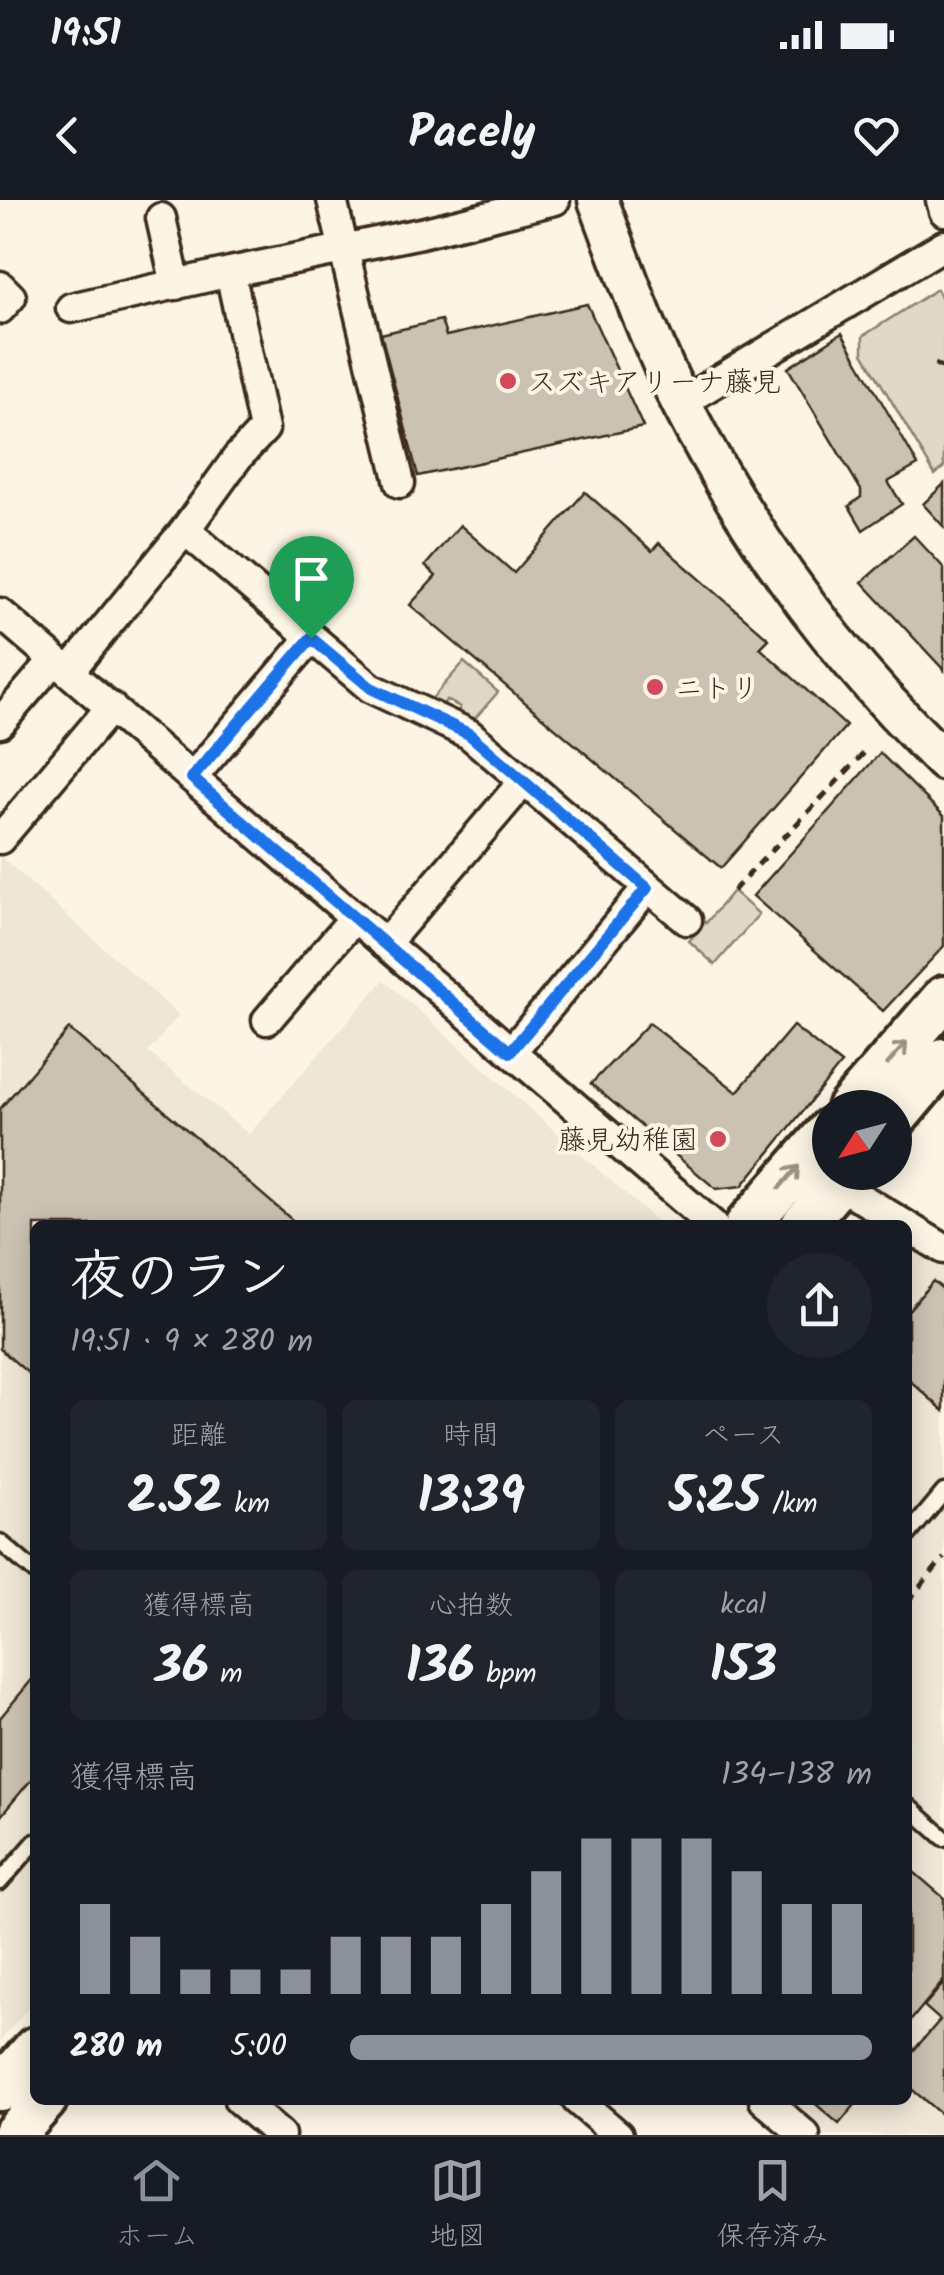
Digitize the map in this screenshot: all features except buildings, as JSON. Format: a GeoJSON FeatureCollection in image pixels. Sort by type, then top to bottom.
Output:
{"type":"FeatureCollection","features":[{"type":"Feature","properties":{"kind":"main road"},"geometry":{"type":"LineString","coordinates":[[865,1090],[944,998]]}},
{"type":"Feature","properties":{"kind":"main road"},"geometry":{"type":"LineString","coordinates":[[912,1098],[944,1060]]}},
{"type":"Feature","properties":{"kind":"main road"},"geometry":{"type":"LineString","coordinates":[[751,1220],[812,1151]]}},
{"type":"Feature","properties":{"kind":"main road"},"geometry":{"type":"LineString","coordinates":[[807,1220],[833,1190]]}},
{"type":"Feature","properties":{"kind":"main road"},"geometry":{"type":"LineString","coordinates":[[0,2090],[30,2055]]}},
{"type":"Feature","properties":{"kind":"main road"},"geometry":{"type":"LineString","coordinates":[[14,2135],[41,2105]]}},
{"type":"Feature","properties":{"kind":"street"},"geometry":{"type":"LineString","coordinates":[[332,200],[400,483]]}},
{"type":"Feature","properties":{"kind":"street"},"geometry":{"type":"LineString","coordinates":[[71,308],[555,200]]}},
{"type":"Feature","properties":{"kind":"street"},"geometry":{"type":"LineString","coordinates":[[598,200],[681,403],[725,482],[789,582],[834,643],[944,761]]}},
{"type":"Feature","properties":{"kind":"street"},"geometry":{"type":"LineString","coordinates":[[941,200],[944,211]]}},
{"type":"Feature","properties":{"kind":"street"},"geometry":{"type":"LineString","coordinates":[[161,218],[176,285]]}},
{"type":"Feature","properties":{"kind":"street"},"geometry":{"type":"LineString","coordinates":[[681,403],[944,245]]}},
{"type":"Feature","properties":{"kind":"street"},"geometry":{"type":"LineString","coordinates":[[0,723],[61,666],[185,530],[237,458],[264,429],[230,272]]}},
{"type":"Feature","properties":{"kind":"street"},"geometry":{"type":"LineString","coordinates":[[0,286],[11,296],[0,309]]}},
{"type":"Feature","properties":{"kind":"street"},"geometry":{"type":"LineString","coordinates":[[185,530],[371,688],[469,734],[686,920]]}},
{"type":"Feature","properties":{"kind":"street"},"geometry":{"type":"LineString","coordinates":[[0,613],[708,1220]]}},
{"type":"Feature","properties":{"kind":"street"},"geometry":{"type":"LineString","coordinates":[[192,778],[311,638]]}},
{"type":"Feature","properties":{"kind":"street"},"geometry":{"type":"LineString","coordinates":[[0,839],[111,708]]}},
{"type":"Feature","properties":{"kind":"street"},"geometry":{"type":"LineString","coordinates":[[385,944],[523,782]]}},
{"type":"Feature","properties":{"kind":"street"},"geometry":{"type":"LineString","coordinates":[[510,1052],[647,888]]}},
{"type":"Feature","properties":{"kind":"street"},"geometry":{"type":"LineString","coordinates":[[267,1020],[355,917]]}},
{"type":"Feature","properties":{"kind":"street"},"geometry":{"type":"LineString","coordinates":[[859,1190],[898,1220]]}},
{"type":"Feature","properties":{"kind":"street"},"geometry":{"type":"LineString","coordinates":[[912,1230],[944,1249]]}},
{"type":"Feature","properties":{"kind":"street"},"geometry":{"type":"LineString","coordinates":[[245,2105],[280,2135]]}},
{"type":"Feature","properties":{"kind":"street"},"geometry":{"type":"LineString","coordinates":[[583,2105],[618,2135]]}},
{"type":"Feature","properties":{"kind":"street"},"geometry":{"type":"LineString","coordinates":[[770,2105],[805,2135]]}},
{"type":"Feature","properties":{"kind":"lane"},"geometry":{"type":"LineString","coordinates":[[912,1529],[944,1492]]}},
{"type":"Feature","properties":{"kind":"lane"},"geometry":{"type":"LineString","coordinates":[[0,1542],[30,1568]]}},
{"type":"Feature","properties":{"kind":"lane"},"geometry":{"type":"LineString","coordinates":[[912,1810],[944,1838]]}},
{"type":"Feature","properties":{"kind":"lane"},"geometry":{"type":"LineString","coordinates":[[0,1882],[30,1848]]}},
{"type":"Feature","properties":{"kind":"path"},"geometry":{"type":"LineString","coordinates":[[935,364],[944,368]]}},
{"type":"Feature","properties":{"kind":"path"},"geometry":{"type":"LineString","coordinates":[[733,891],[867,750]]}},
{"type":"Feature","properties":{"kind":"path"},"geometry":{"type":"LineString","coordinates":[[912,1595],[944,1558]]}},
{"type":"Feature","properties":{"kind":"shaded area"},"geometry":{"type":"Polygon","coordinates":[[[937,289],[944,304],[944,467],[935,475],[863,353],[863,336],[937,289]]]}},
{"type":"Feature","properties":{"kind":"shaded area"},"geometry":{"type":"Polygon","coordinates":[[[464,662],[498,692],[471,723],[457,716],[460,707],[446,700],[441,709],[428,703],[464,662]]]}},
{"type":"Feature","properties":{"kind":"shaded area"},"geometry":{"type":"Polygon","coordinates":[[[0,856],[179,1015],[148,1052],[249,1134],[384,980],[655,1220],[30,1220],[30,2006],[0,2041],[0,856]]]}},
{"type":"Feature","properties":{"kind":"shaded area"},"geometry":{"type":"Polygon","coordinates":[[[733,891],[759,914],[715,965],[689,941],[696,933],[688,925],[696,915],[706,923],[733,891]]]}},
{"type":"Feature","properties":{"kind":"shaded area"},"geometry":{"type":"Polygon","coordinates":[[[912,1243],[944,1263],[944,2135],[828,2135],[794,2105],[912,2105],[912,1243]]]}},
{"type":"Feature","properties":{"kind":"place","name":"スズキアリーナ藤見"},"geometry":{"type":"Point","coordinates":[508,381]}},
{"type":"Feature","properties":{"kind":"place","name":"ニトリ"},"geometry":{"type":"Point","coordinates":[655,687]}},
{"type":"Feature","properties":{"kind":"place","name":"藤見幼稚園"},"geometry":{"type":"Point","coordinates":[718,1139]}},
{"type":"Feature","properties":{"kind":"route"},"geometry":{"type":"LineString","coordinates":[[311,638],[371,688],[469,734],[647,888],[510,1052],[192,778],[311,638]]}}]}
